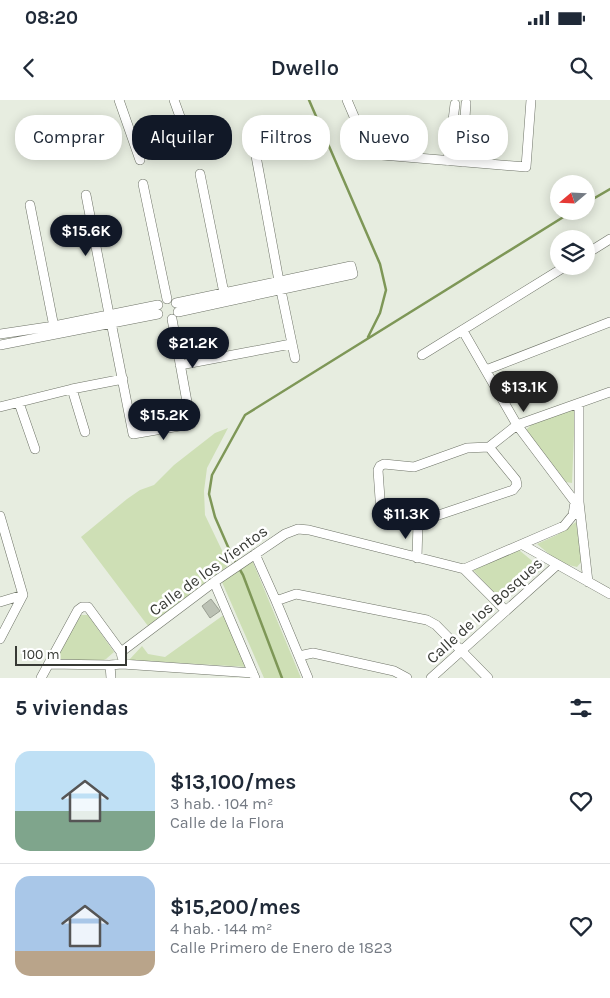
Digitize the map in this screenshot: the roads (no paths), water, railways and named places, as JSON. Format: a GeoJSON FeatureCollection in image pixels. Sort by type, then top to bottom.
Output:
{"type":"FeatureCollection","features":[{"type":"Feature","properties":{"kind":"street"},"geometry":{"type":"LineString","coordinates":[[119,100],[132,137]]}},
{"type":"Feature","properties":{"kind":"street"},"geometry":{"type":"LineString","coordinates":[[174,100],[179,115]]}},
{"type":"Feature","properties":{"kind":"street"},"geometry":{"type":"LineString","coordinates":[[347,100],[370,154],[526,167],[530,100]]}},
{"type":"Feature","properties":{"kind":"street"},"geometry":{"type":"LineString","coordinates":[[448,161],[453,102],[467,102],[462,162]]}},
{"type":"Feature","properties":{"kind":"street"},"geometry":{"type":"LineString","coordinates":[[257,160],[295,358]]}},
{"type":"Feature","properties":{"kind":"street"},"geometry":{"type":"LineString","coordinates":[[200,174],[224,293]]}},
{"type":"Feature","properties":{"kind":"street"},"geometry":{"type":"LineString","coordinates":[[86,195],[133,434],[191,424],[180,365],[175,312],[167,299],[143,184]]}},
{"type":"Feature","properties":{"kind":"street"},"geometry":{"type":"LineString","coordinates":[[30,205],[55,330]]}},
{"type":"Feature","properties":{"kind":"street"},"geometry":{"type":"LineString","coordinates":[[595,248],[610,239]]}},
{"type":"Feature","properties":{"kind":"street"},"geometry":{"type":"LineString","coordinates":[[158,310],[162,319],[175,312],[224,293],[280,286],[353,274],[351,266],[280,286],[175,312]]}},
{"type":"Feature","properties":{"kind":"street"},"geometry":{"type":"LineString","coordinates":[[422,355],[552,275]]}},
{"type":"Feature","properties":{"kind":"street"},"geometry":{"type":"LineString","coordinates":[[158,310],[163,300],[167,299]]}},
{"type":"Feature","properties":{"kind":"street"},"geometry":{"type":"LineString","coordinates":[[0,345],[55,330],[158,310]]}},
{"type":"Feature","properties":{"kind":"street"},"geometry":{"type":"LineString","coordinates":[[486,370],[610,322]]}},
{"type":"Feature","properties":{"kind":"street"},"geometry":{"type":"LineString","coordinates":[[0,334],[55,330]]}},
{"type":"Feature","properties":{"kind":"street"},"geometry":{"type":"LineString","coordinates":[[463,331],[517,425],[577,502]]}},
{"type":"Feature","properties":{"kind":"street"},"geometry":{"type":"LineString","coordinates":[[180,365],[291,344]]}},
{"type":"Feature","properties":{"kind":"street"},"geometry":{"type":"LineString","coordinates":[[0,407],[72,388],[123,379]]}},
{"type":"Feature","properties":{"kind":"street"},"geometry":{"type":"LineString","coordinates":[[72,388],[86,432]]}},
{"type":"Feature","properties":{"kind":"street"},"geometry":{"type":"LineString","coordinates":[[489,447],[516,480],[517,485],[513,490],[418,522],[386,516],[381,513],[378,470],[380,466],[384,464],[414,467],[467,448],[489,447],[517,425],[610,392]]}},
{"type":"Feature","properties":{"kind":"street"},"geometry":{"type":"LineString","coordinates":[[19,403],[35,449]]}},
{"type":"Feature","properties":{"kind":"street"},"geometry":{"type":"LineString","coordinates":[[579,404],[577,502],[588,582]]}},
{"type":"Feature","properties":{"kind":"street"},"geometry":{"type":"LineString","coordinates":[[506,611],[464,569],[564,526],[573,515],[577,502]]}},
{"type":"Feature","properties":{"kind":"street"},"geometry":{"type":"LineString","coordinates":[[0,516],[24,595],[0,638]]}},
{"type":"Feature","properties":{"kind":"street"},"geometry":{"type":"LineString","coordinates":[[417,558],[418,522]]}},
{"type":"Feature","properties":{"kind":"street","name":"Calle de los Vientos"},"geometry":{"type":"LineString","coordinates":[[121,652],[232,569],[285,534],[298,530],[310,530],[464,569]]}},
{"type":"Feature","properties":{"kind":"street"},"geometry":{"type":"LineString","coordinates":[[523,544],[610,594]]}},
{"type":"Feature","properties":{"kind":"street"},"geometry":{"type":"LineString","coordinates":[[255,554],[308,678]]}},
{"type":"Feature","properties":{"kind":"street","name":"Calle de los Bosques"},"geometry":{"type":"LineString","coordinates":[[431,678],[557,565]]}},
{"type":"Feature","properties":{"kind":"street"},"geometry":{"type":"LineString","coordinates":[[49,664],[122,664],[254,676],[214,582]]}},
{"type":"Feature","properties":{"kind":"street"},"geometry":{"type":"LineString","coordinates":[[276,601],[296,594],[427,620],[436,625],[488,678]]}},
{"type":"Feature","properties":{"kind":"street"},"geometry":{"type":"LineString","coordinates":[[0,602],[24,595]]}},
{"type":"Feature","properties":{"kind":"street"},"geometry":{"type":"LineString","coordinates":[[41,678],[82,606],[88,607],[121,652],[122,664]]}},
{"type":"Feature","properties":{"kind":"street"},"geometry":{"type":"LineString","coordinates":[[299,656],[313,654],[394,671],[407,678]]}},
{"type":"Feature","properties":{"kind":"street"},"geometry":{"type":"LineString","coordinates":[[110,665],[111,678]]}},
{"type":"Feature","properties":{"kind":"waterway"},"geometry":{"type":"LineString","coordinates":[[309,100],[380,264],[386,290],[380,313],[368,337]]}},
{"type":"Feature","properties":{"kind":"waterway"},"geometry":{"type":"LineString","coordinates":[[595,198],[610,189]]}},
{"type":"Feature","properties":{"kind":"waterway"},"geometry":{"type":"LineString","coordinates":[[282,678],[243,575],[232,556],[215,517],[209,494],[212,475],[245,415],[559,220]]}}]}
